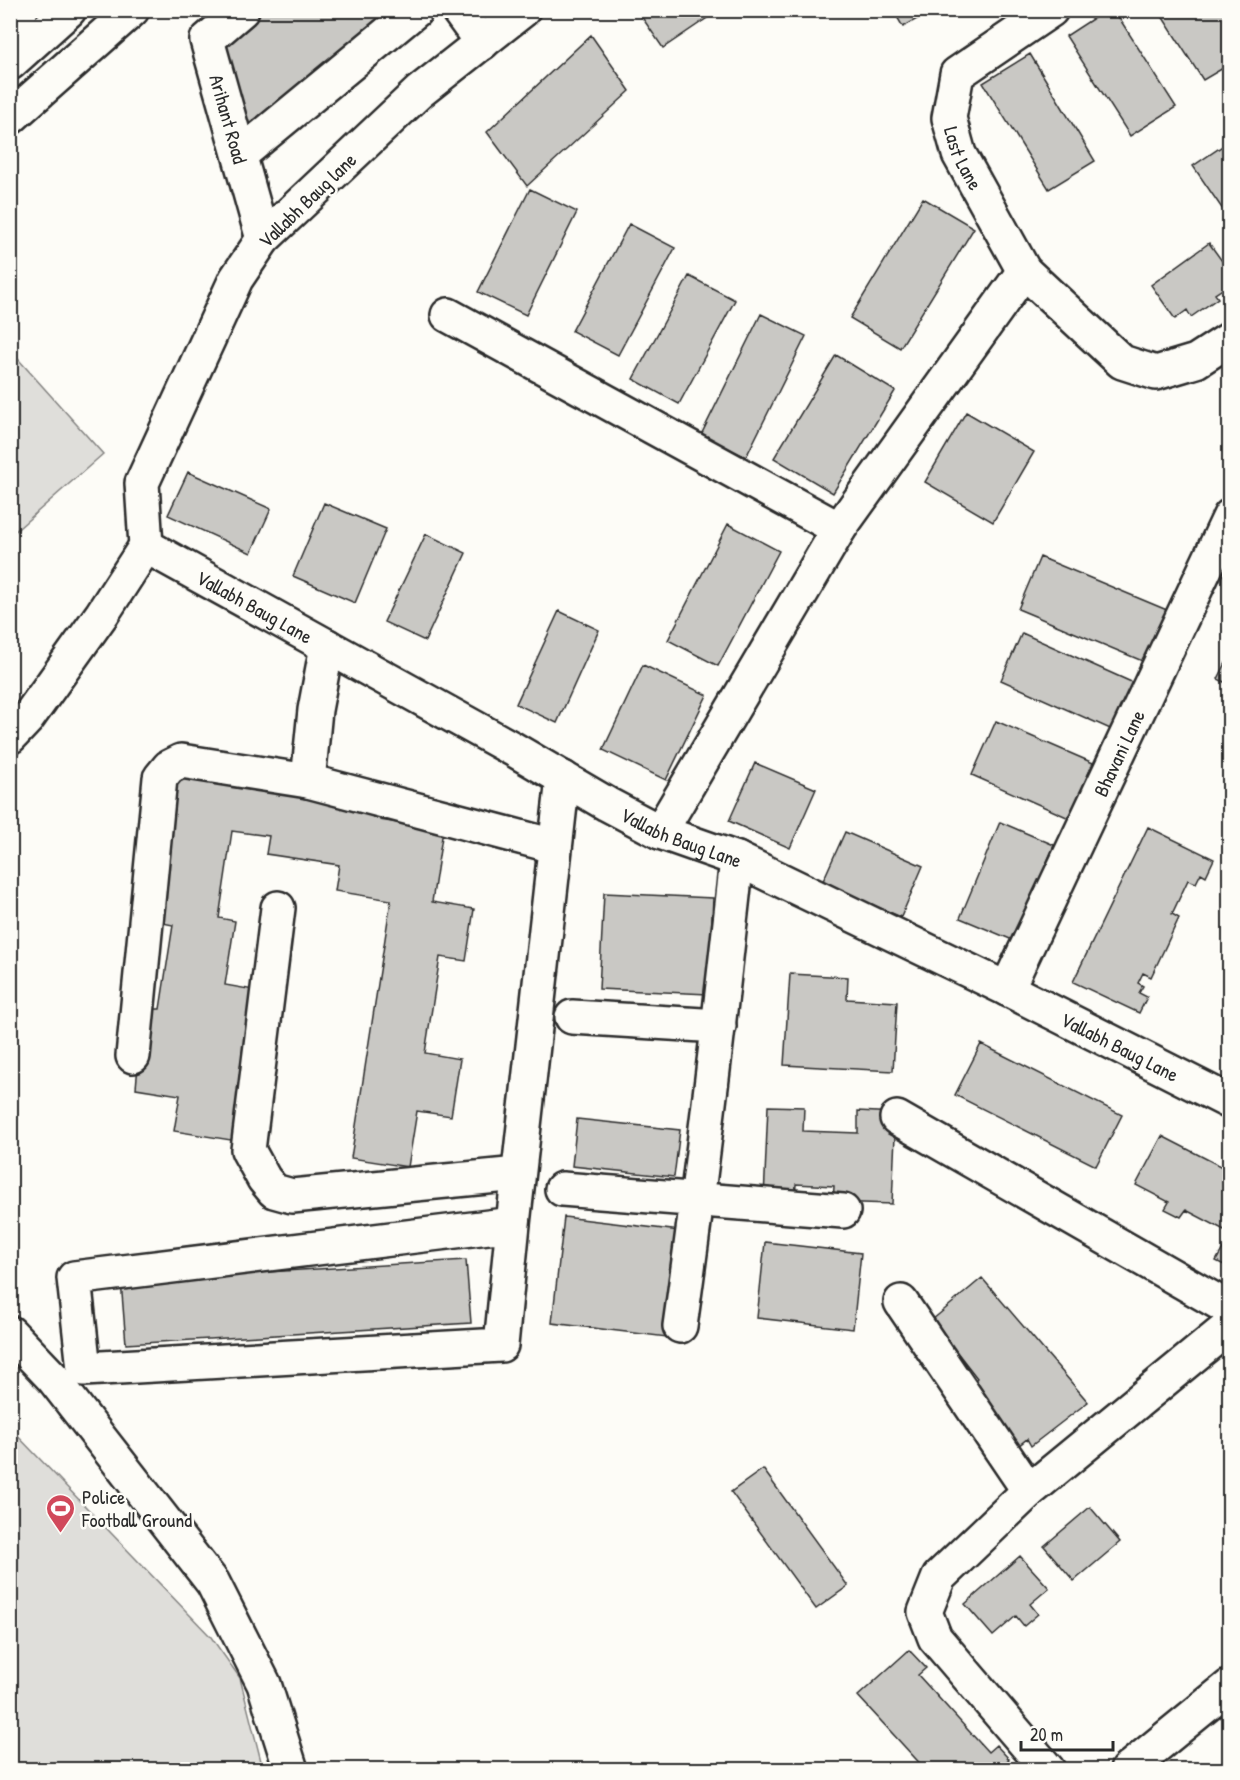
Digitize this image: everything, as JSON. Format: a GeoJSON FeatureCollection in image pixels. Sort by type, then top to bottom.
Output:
{"type":"FeatureCollection","features":[{"type":"Feature","properties":{"kind":"main road"},"geometry":{"type":"LineString","coordinates":[[10,20],[21,10]]}},
{"type":"Feature","properties":{"kind":"main road"},"geometry":{"type":"LineString","coordinates":[[10,63],[69,10]]}},
{"type":"Feature","properties":{"kind":"main road"},"geometry":{"type":"LineString","coordinates":[[10,118],[132,10]]}},
{"type":"Feature","properties":{"kind":"main road","name":"Arihant Road"},"geometry":{"type":"LineString","coordinates":[[242,10],[207,40],[263,239]]}},
{"type":"Feature","properties":{"kind":"main road"},"geometry":{"type":"LineString","coordinates":[[240,155],[416,10]]}},
{"type":"Feature","properties":{"kind":"main road"},"geometry":{"type":"LineString","coordinates":[[458,10],[482,43]]}},
{"type":"Feature","properties":{"kind":"main road","name":"Vallabh Baug lane"},"geometry":{"type":"LineString","coordinates":[[146,546],[142,483],[236,279],[263,239],[419,92],[523,10]]}},
{"type":"Feature","properties":{"kind":"main road","name":"Last Lane"},"geometry":{"type":"LineString","coordinates":[[1051,10],[957,74],[949,118],[959,154],[1024,271],[1122,362],[1156,373],[1196,361],[1230,339]]}},
{"type":"Feature","properties":{"kind":"main road"},"geometry":{"type":"LineString","coordinates":[[660,832],[839,529],[1024,271]]}},
{"type":"Feature","properties":{"kind":"main road"},"geometry":{"type":"LineString","coordinates":[[448,315],[839,529]]}},
{"type":"Feature","properties":{"kind":"main road","name":"Bhavani Lane"},"geometry":{"type":"LineString","coordinates":[[1007,989],[1230,516]]}},
{"type":"Feature","properties":{"kind":"main road"},"geometry":{"type":"LineString","coordinates":[[10,737],[27,718],[102,614],[146,546]]}},
{"type":"Feature","properties":{"kind":"main road","name":"Vallabh Baug Lane"},"geometry":{"type":"LineString","coordinates":[[146,546],[660,832],[736,859],[1007,989],[1230,1102]]}},
{"type":"Feature","properties":{"kind":"main road"},"geometry":{"type":"LineString","coordinates":[[308,781],[315,711],[327,646]]}},
{"type":"Feature","properties":{"kind":"main road"},"geometry":{"type":"LineString","coordinates":[[133,1056],[160,778],[169,767],[181,761],[308,781],[554,846]]}},
{"type":"Feature","properties":{"kind":"main road"},"geometry":{"type":"LineString","coordinates":[[513,1224],[74,1278],[84,1369],[501,1345],[563,778]]}},
{"type":"Feature","properties":{"kind":"main road"},"geometry":{"type":"LineString","coordinates":[[680,1326],[719,1026],[736,859]]}},
{"type":"Feature","properties":{"kind":"main road"},"geometry":{"type":"LineString","coordinates":[[278,908],[248,1150],[264,1179],[274,1191],[292,1196],[518,1174]]}},
{"type":"Feature","properties":{"kind":"main road"},"geometry":{"type":"LineString","coordinates":[[572,1017],[719,1026]]}},
{"type":"Feature","properties":{"kind":"main road"},"geometry":{"type":"LineString","coordinates":[[897,1118],[1230,1309]]}},
{"type":"Feature","properties":{"kind":"main road"},"geometry":{"type":"LineString","coordinates":[[561,1189],[843,1211]]}},
{"type":"Feature","properties":{"kind":"main road"},"geometry":{"type":"LineString","coordinates":[[901,1302],[1029,1491]]}},
{"type":"Feature","properties":{"kind":"main road"},"geometry":{"type":"LineString","coordinates":[[1048,1770],[935,1638],[926,1612],[939,1576],[1029,1491],[1230,1326]]}},
{"type":"Feature","properties":{"kind":"main road"},"geometry":{"type":"LineString","coordinates":[[10,1333],[53,1378],[213,1583],[264,1684],[291,1770]]}},
{"type":"Feature","properties":{"kind":"main road"},"geometry":{"type":"LineString","coordinates":[[1127,1770],[1230,1686]]}},
{"type":"Feature","properties":{"kind":"shaded area"},"geometry":{"type":"Polygon","coordinates":[[[10,350],[103,454],[11,535],[10,535],[10,350]]]}},
{"type":"Feature","properties":{"kind":"shaded area","name":"Police Football Ground"},"geometry":{"type":"Polygon","coordinates":[[[10,1428],[211,1637],[240,1678],[263,1769],[11,1769],[10,1428]]]}},
{"type":"Feature","properties":{"kind":"building"},"geometry":{"type":"Polygon","coordinates":[[[256,10],[398,10],[243,133],[216,43],[256,10]]]}},
{"type":"Feature","properties":{"kind":"building"},"geometry":{"type":"Polygon","coordinates":[[[637,10],[719,10],[663,48],[637,10]]]}},
{"type":"Feature","properties":{"kind":"building"},"geometry":{"type":"Polygon","coordinates":[[[893,10],[933,10],[903,27],[893,10]]]}},
{"type":"Feature","properties":{"kind":"building"},"geometry":{"type":"Polygon","coordinates":[[[1106,10],[1114,10],[1176,107],[1130,136],[1066,36],[1106,10]]]}},
{"type":"Feature","properties":{"kind":"building"},"geometry":{"type":"Polygon","coordinates":[[[1158,10],[1226,10],[1230,16],[1230,64],[1203,80],[1158,10]]]}},
{"type":"Feature","properties":{"kind":"building"},"geometry":{"type":"Polygon","coordinates":[[[591,35],[630,91],[527,186],[487,132],[591,35]]]}},
{"type":"Feature","properties":{"kind":"building"},"geometry":{"type":"Polygon","coordinates":[[[1030,54],[1095,161],[1049,189],[983,83],[1030,54]]]}},
{"type":"Feature","properties":{"kind":"building"},"geometry":{"type":"Polygon","coordinates":[[[1230,141],[1230,220],[1193,166],[1230,141]]]}},
{"type":"Feature","properties":{"kind":"building"},"geometry":{"type":"Polygon","coordinates":[[[530,189],[577,212],[526,315],[478,292],[530,189]]]}},
{"type":"Feature","properties":{"kind":"building"},"geometry":{"type":"Polygon","coordinates":[[[923,198],[974,228],[900,348],[850,318],[923,198]]]}},
{"type":"Feature","properties":{"kind":"building"},"geometry":{"type":"Polygon","coordinates":[[[629,224],[675,248],[618,355],[572,331],[629,224]]]}},
{"type":"Feature","properties":{"kind":"building"},"geometry":{"type":"Polygon","coordinates":[[[1209,243],[1230,272],[1230,284],[1215,294],[1218,298],[1191,317],[1187,310],[1175,319],[1151,285],[1209,243]]]}},
{"type":"Feature","properties":{"kind":"building"},"geometry":{"type":"Polygon","coordinates":[[[689,276],[735,300],[679,404],[633,379],[689,276]]]}},
{"type":"Feature","properties":{"kind":"building"},"geometry":{"type":"Polygon","coordinates":[[[761,314],[806,336],[746,457],[701,435],[761,314]]]}},
{"type":"Feature","properties":{"kind":"building"},"geometry":{"type":"Polygon","coordinates":[[[836,355],[895,391],[833,493],[774,458],[836,355]]]}},
{"type":"Feature","properties":{"kind":"building"},"geometry":{"type":"Polygon","coordinates":[[[966,412],[1034,452],[993,522],[925,482],[966,412]]]}},
{"type":"Feature","properties":{"kind":"building"},"geometry":{"type":"Polygon","coordinates":[[[188,472],[271,509],[251,553],[168,515],[188,472]]]}},
{"type":"Feature","properties":{"kind":"building"},"geometry":{"type":"Polygon","coordinates":[[[324,503],[386,529],[355,603],[293,576],[324,503]]]}},
{"type":"Feature","properties":{"kind":"building"},"geometry":{"type":"Polygon","coordinates":[[[728,524],[779,551],[718,666],[668,640],[728,524]]]}},
{"type":"Feature","properties":{"kind":"building"},"geometry":{"type":"Polygon","coordinates":[[[426,534],[466,553],[425,641],[384,622],[426,534]]]}},
{"type":"Feature","properties":{"kind":"building"},"geometry":{"type":"Polygon","coordinates":[[[1040,557],[1174,613],[1152,665],[1018,609],[1040,557]]]}},
{"type":"Feature","properties":{"kind":"building"},"geometry":{"type":"Polygon","coordinates":[[[559,611],[599,630],[557,723],[516,704],[559,611]]]}},
{"type":"Feature","properties":{"kind":"building"},"geometry":{"type":"Polygon","coordinates":[[[1022,633],[1138,685],[1117,732],[1001,680],[1022,633]]]}},
{"type":"Feature","properties":{"kind":"building"},"geometry":{"type":"Polygon","coordinates":[[[1230,655],[1230,685],[1218,679],[1230,655]]]}},
{"type":"Feature","properties":{"kind":"building"},"geometry":{"type":"Polygon","coordinates":[[[643,665],[707,695],[666,780],[603,750],[643,665]]]}},
{"type":"Feature","properties":{"kind":"building"},"geometry":{"type":"Polygon","coordinates":[[[996,721],[1093,763],[1069,818],[972,775],[996,721]]]}},
{"type":"Feature","properties":{"kind":"building"},"geometry":{"type":"Polygon","coordinates":[[[755,763],[816,789],[790,848],[729,821],[755,763]]]}},
{"type":"Feature","properties":{"kind":"building"},"geometry":{"type":"Polygon","coordinates":[[[177,774],[378,804],[380,820],[443,830],[432,902],[474,909],[466,961],[440,957],[425,1053],[460,1059],[451,1116],[417,1111],[408,1167],[351,1158],[391,900],[335,891],[339,865],[266,854],[269,836],[232,831],[219,918],[235,921],[225,985],[260,991],[237,1141],[174,1131],[180,1095],[136,1088],[143,1009],[160,1009],[173,925],[153,921],[177,774]]]}},
{"type":"Feature","properties":{"kind":"building"},"geometry":{"type":"Polygon","coordinates":[[[1000,822],[1054,845],[1015,941],[960,918],[1000,822]]]}},
{"type":"Feature","properties":{"kind":"building"},"geometry":{"type":"Polygon","coordinates":[[[1148,827],[1214,859],[1206,876],[1201,873],[1196,883],[1188,880],[1172,914],[1179,918],[1151,977],[1143,973],[1138,983],[1143,986],[1139,993],[1147,997],[1139,1013],[1073,982],[1148,827]]]}},
{"type":"Feature","properties":{"kind":"building"},"geometry":{"type":"Polygon","coordinates":[[[845,832],[923,866],[901,917],[822,883],[845,832]]]}},
{"type":"Feature","properties":{"kind":"building"},"geometry":{"type":"Polygon","coordinates":[[[604,893],[713,898],[708,994],[599,989],[604,893]]]}},
{"type":"Feature","properties":{"kind":"building"},"geometry":{"type":"Polygon","coordinates":[[[790,974],[848,977],[847,999],[897,1002],[893,1071],[784,1065],[790,974]]]}},
{"type":"Feature","properties":{"kind":"building"},"geometry":{"type":"Polygon","coordinates":[[[981,1044],[1122,1115],[1096,1166],[955,1095],[981,1044]]]}},
{"type":"Feature","properties":{"kind":"building"},"geometry":{"type":"Polygon","coordinates":[[[768,1106],[804,1107],[803,1131],[858,1133],[858,1111],[896,1113],[892,1204],[833,1202],[834,1186],[796,1184],[795,1200],[764,1199],[768,1106]]]}},
{"type":"Feature","properties":{"kind":"building"},"geometry":{"type":"Polygon","coordinates":[[[577,1119],[680,1130],[674,1177],[572,1166],[577,1119]]]}},
{"type":"Feature","properties":{"kind":"building"},"geometry":{"type":"Polygon","coordinates":[[[1162,1136],[1230,1171],[1230,1233],[1186,1210],[1181,1217],[1165,1209],[1169,1202],[1136,1185],[1162,1136]]]}},
{"type":"Feature","properties":{"kind":"building"},"geometry":{"type":"Polygon","coordinates":[[[564,1217],[680,1231],[667,1337],[552,1323],[564,1217]]]}},
{"type":"Feature","properties":{"kind":"building"},"geometry":{"type":"Polygon","coordinates":[[[1230,1236],[1230,1268],[1216,1261],[1230,1236]]]}},
{"type":"Feature","properties":{"kind":"building"},"geometry":{"type":"Polygon","coordinates":[[[765,1242],[861,1253],[853,1329],[757,1318],[765,1242]]]}},
{"type":"Feature","properties":{"kind":"building"},"geometry":{"type":"Polygon","coordinates":[[[466,1260],[471,1323],[126,1344],[121,1281],[466,1260]]]}},
{"type":"Feature","properties":{"kind":"building"},"geometry":{"type":"Polygon","coordinates":[[[982,1278],[1088,1402],[1031,1446],[1027,1439],[1008,1454],[966,1390],[977,1378],[932,1320],[982,1278]]]}},
{"type":"Feature","properties":{"kind":"building"},"geometry":{"type":"Polygon","coordinates":[[[763,1469],[848,1586],[816,1609],[731,1492],[763,1469]]]}},
{"type":"Feature","properties":{"kind":"building"},"geometry":{"type":"Polygon","coordinates":[[[1090,1507],[1120,1542],[1074,1581],[1044,1546],[1090,1507]]]}},
{"type":"Feature","properties":{"kind":"building"},"geometry":{"type":"Polygon","coordinates":[[[1020,1556],[1049,1588],[1030,1604],[1038,1614],[1024,1626],[1016,1616],[993,1636],[965,1604],[1020,1556]]]}},
{"type":"Feature","properties":{"kind":"building"},"geometry":{"type":"Polygon","coordinates":[[[909,1650],[926,1668],[918,1675],[988,1752],[996,1745],[1009,1759],[998,1770],[926,1770],[858,1696],[909,1650]]]}},
{"type":"Feature","properties":{"kind":"place","name":"Police Football Ground"},"geometry":{"type":"Point","coordinates":[61,1534]}}]}
